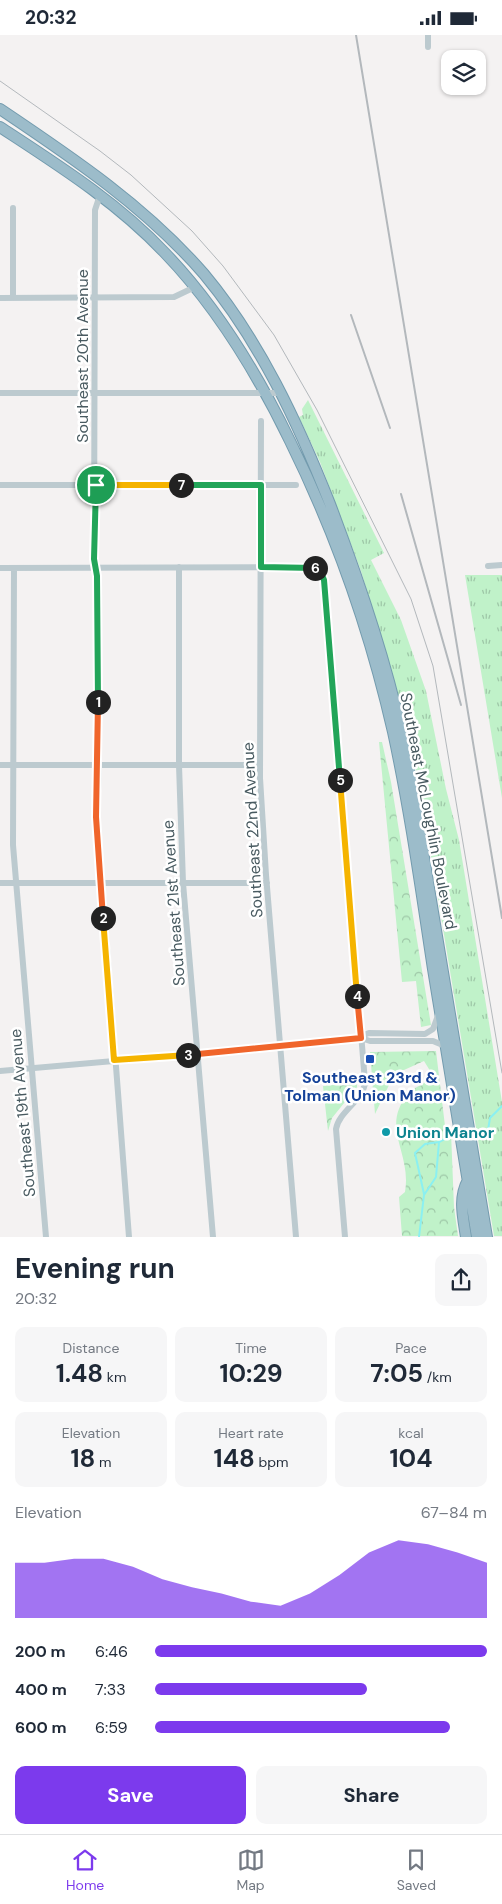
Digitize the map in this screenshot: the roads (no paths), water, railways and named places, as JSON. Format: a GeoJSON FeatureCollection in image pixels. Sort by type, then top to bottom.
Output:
{"type":"FeatureCollection","features":[{"type":"Feature","properties":{"kind":"highway","name":"Southeast McLoughlin Boulevard"},"geometry":{"type":"LineString","coordinates":[[0,109],[93,172],[141,211],[171,239],[205,276],[234,314],[280,393],[313,460],[353,566],[395,705],[410,775],[465,1133],[468,1180],[477,1237]]}},
{"type":"Feature","properties":{"kind":"highway","name":"Southeast McLoughlin Boulevard"},"geometry":{"type":"LineString","coordinates":[[0,127],[100,195],[156,243],[195,287],[230,334],[265,393],[326,518],[349,580],[374,659],[404,787],[446,1047],[486,1237]]}},
{"type":"Feature","properties":{"kind":"highway"},"geometry":{"type":"LineString","coordinates":[[466,1237],[462,1199],[463,1189],[468,1180]]}},
{"type":"Feature","properties":{"kind":"street"},"geometry":{"type":"LineString","coordinates":[[428,35],[428,47]]}},
{"type":"Feature","properties":{"kind":"street","name":"Southeast 20th Avenue"},"geometry":{"type":"LineString","coordinates":[[100,195],[95,210],[96,567],[99,765],[96,817],[129,1237]]}},
{"type":"Feature","properties":{"kind":"street"},"geometry":{"type":"LineString","coordinates":[[13,209],[13,298]]}},
{"type":"Feature","properties":{"kind":"street"},"geometry":{"type":"LineString","coordinates":[[0,298],[174,297],[195,287]]}},
{"type":"Feature","properties":{"kind":"street"},"geometry":{"type":"LineString","coordinates":[[0,393],[280,393]]}},
{"type":"Feature","properties":{"kind":"street","name":"Southeast 22nd Avenue"},"geometry":{"type":"LineString","coordinates":[[261,421],[260,765],[267,883],[296,1237]]}},
{"type":"Feature","properties":{"kind":"street"},"geometry":{"type":"LineString","coordinates":[[0,485],[296,485]]}},
{"type":"Feature","properties":{"kind":"street"},"geometry":{"type":"LineString","coordinates":[[488,565],[502,565]]}},
{"type":"Feature","properties":{"kind":"street","name":"Southeast 19th Avenue"},"geometry":{"type":"LineString","coordinates":[[14,567],[12,832],[46,1237]]}},
{"type":"Feature","properties":{"kind":"street","name":"Southeast 21st Avenue"},"geometry":{"type":"LineString","coordinates":[[179,567],[179,765],[183,883],[213,1237]]}},
{"type":"Feature","properties":{"kind":"street"},"geometry":{"type":"LineString","coordinates":[[0,568],[307,567],[318,570],[324,580],[365,1087],[338,1120],[336,1129],[345,1237]]}},
{"type":"Feature","properties":{"kind":"street"},"geometry":{"type":"LineString","coordinates":[[0,765],[260,765]]}},
{"type":"Feature","properties":{"kind":"street"},"geometry":{"type":"LineString","coordinates":[[0,883],[267,883]]}},
{"type":"Feature","properties":{"kind":"street"},"geometry":{"type":"LineString","coordinates":[[361,1038],[369,1033],[430,1032],[440,1010]]}},
{"type":"Feature","properties":{"kind":"street"},"geometry":{"type":"LineString","coordinates":[[0,1071],[280,1047],[361,1038],[370,1041],[433,1041],[446,1047]]}},
{"type":"Feature","properties":{"kind":"waterway"},"geometry":{"type":"LineString","coordinates":[[479,1131],[488,1130],[490,1118],[502,1106]]}},
{"type":"Feature","properties":{"kind":"waterway"},"geometry":{"type":"LineString","coordinates":[[419,1237],[424,1195],[436,1177],[439,1142],[450,1136]]}},
{"type":"Feature","properties":{"kind":"waterway"},"geometry":{"type":"LineString","coordinates":[[424,1194],[415,1153],[425,1144],[439,1142]]}},
{"type":"Feature","properties":{"kind":"tram line"},"geometry":{"type":"LineString","coordinates":[[0,81],[131,175],[192,231],[223,266],[274,335],[317,410],[411,599],[433,666],[502,1073]]}},
{"type":"Feature","properties":{"kind":"railway"},"geometry":{"type":"LineString","coordinates":[[356,35],[502,918]]}},
{"type":"Feature","properties":{"kind":"railway"},"geometry":{"type":"LineString","coordinates":[[351,315],[390,428]]}},
{"type":"Feature","properties":{"kind":"railway"},"geometry":{"type":"LineString","coordinates":[[401,494],[461,705]]}},
{"type":"Feature","properties":{"kind":"place","name":"Southeast 23rd & Tolman (Union Manor)"},"geometry":{"type":"Point","coordinates":[370,1059]}},
{"type":"Feature","properties":{"kind":"place","name":"Union Manor"},"geometry":{"type":"Point","coordinates":[386,1132]}}]}
